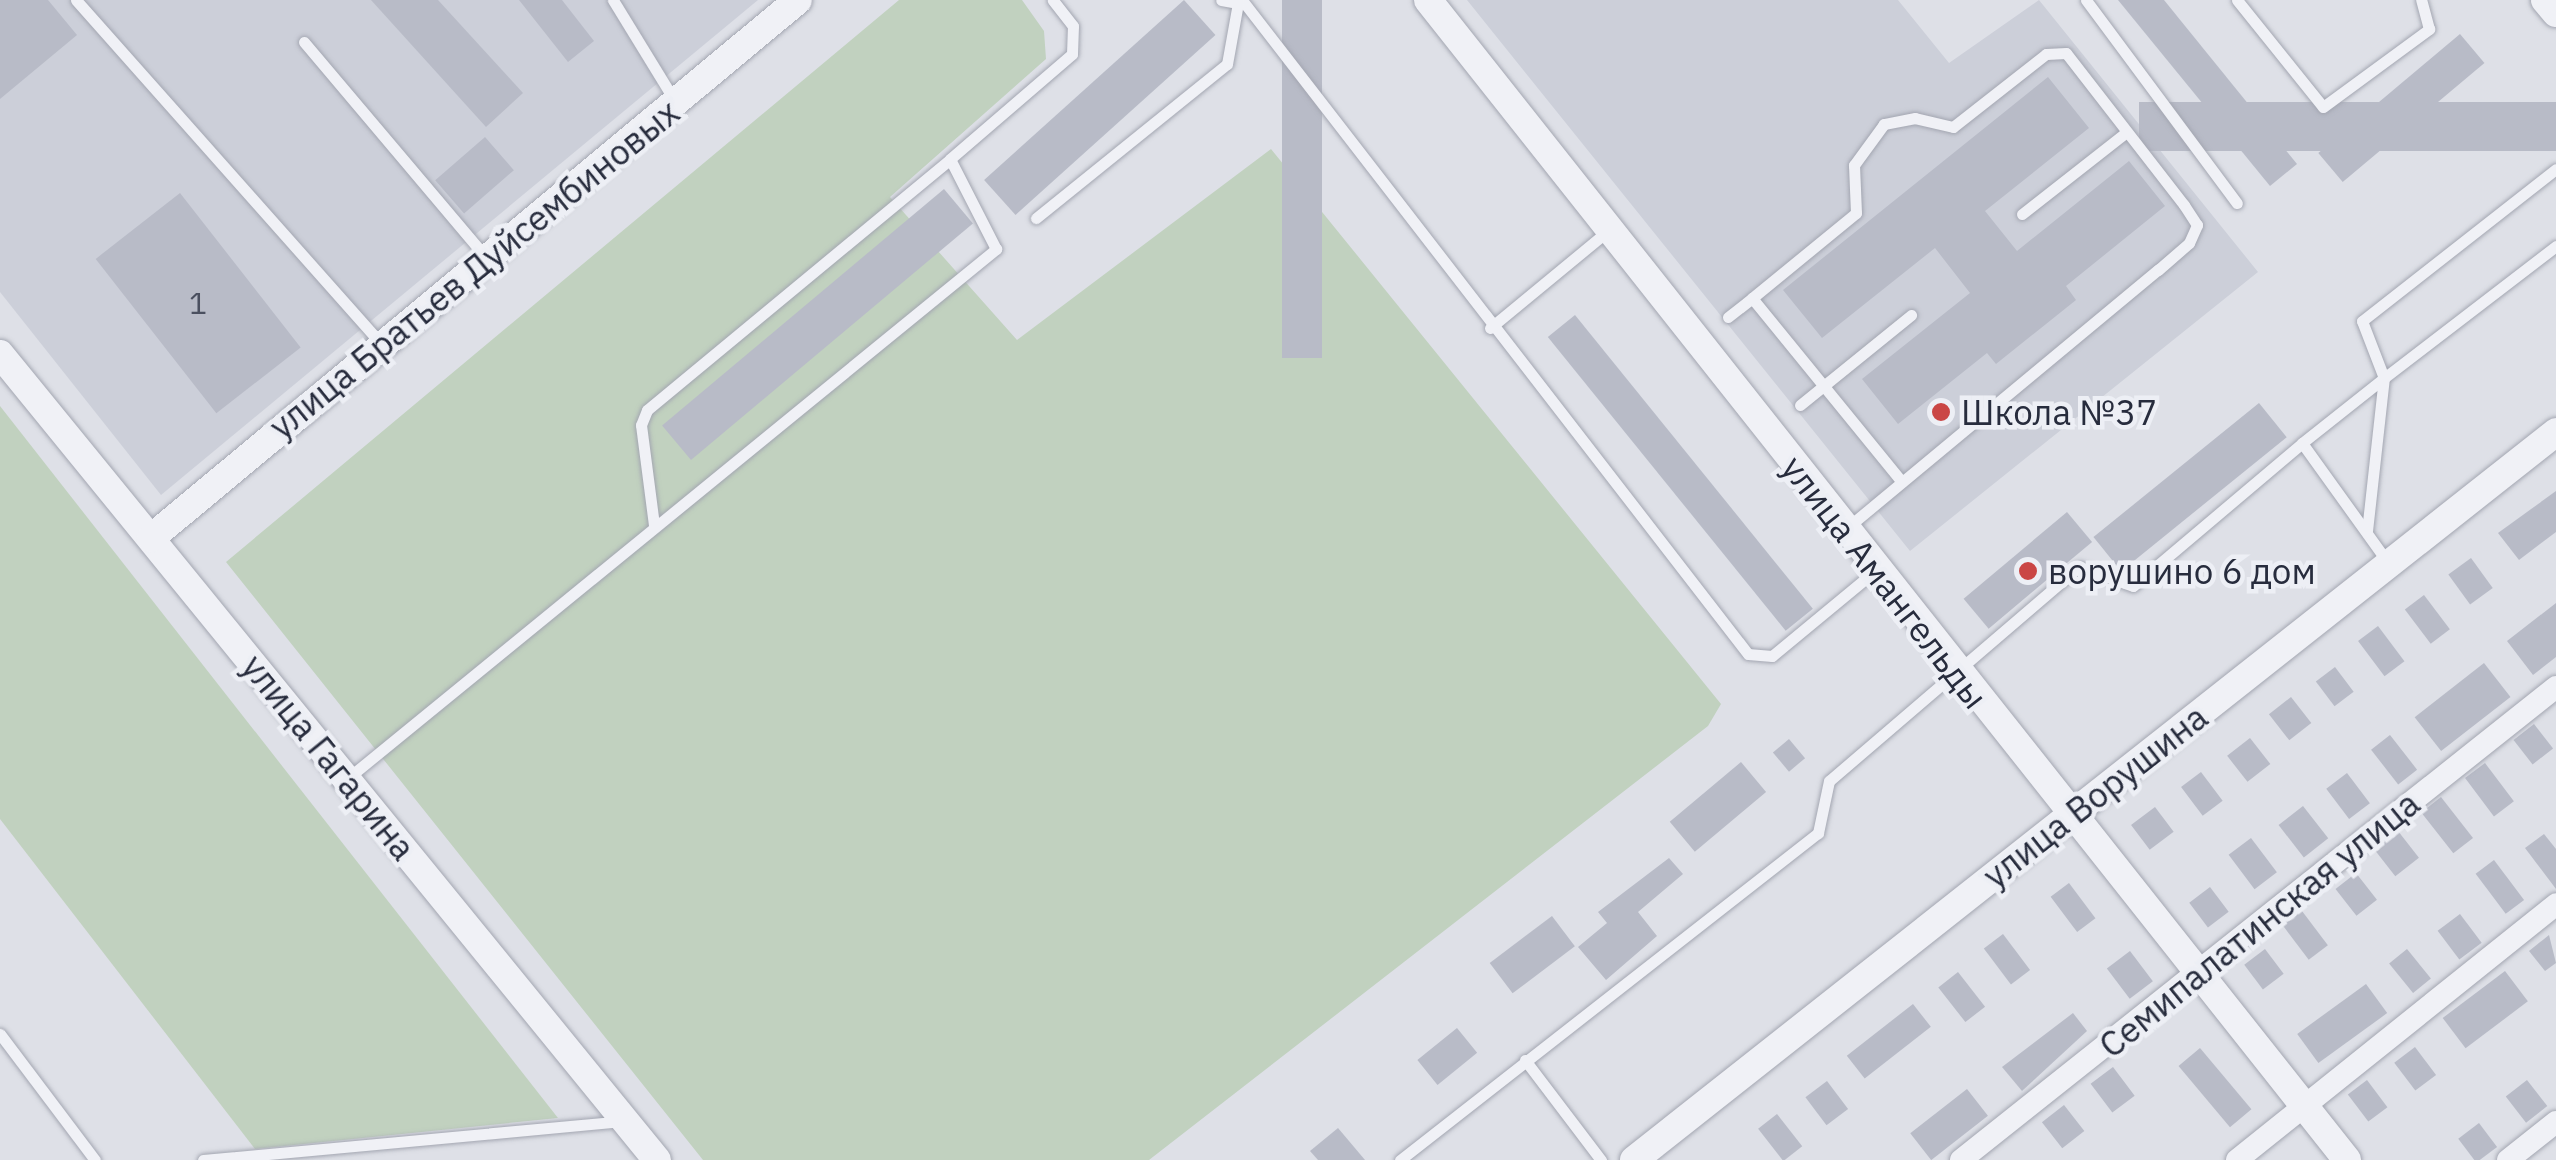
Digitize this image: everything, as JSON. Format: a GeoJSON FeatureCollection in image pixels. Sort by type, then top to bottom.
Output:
{"type":"FeatureCollection","features":[{"type":"Feature","properties":{"kind":"street","name":"улица Братьев Дуйсембиновых"},"geometry":{"type":"LineString","coordinates":[[151,538],[381,342],[798,0]]}},
{"type":"Feature","properties":{"kind":"street","name":"улица Амангельды"},"geometry":{"type":"LineString","coordinates":[[1428,0],[2068,818],[2347,1160]]}},
{"type":"Feature","properties":{"kind":"street"},"geometry":{"type":"LineString","coordinates":[[2545,0],[2556,13]]}},
{"type":"Feature","properties":{"kind":"street","name":"улица Гагарина"},"geometry":{"type":"LineString","coordinates":[[0,354],[657,1160]]}},
{"type":"Feature","properties":{"kind":"street","name":"улица Ворушина"},"geometry":{"type":"LineString","coordinates":[[1634,1160],[2556,432]]}},
{"type":"Feature","properties":{"kind":"street","name":"Семипалатинская улица"},"geometry":{"type":"LineString","coordinates":[[1961,1160],[2556,687]]}},
{"type":"Feature","properties":{"kind":"street"},"geometry":{"type":"LineString","coordinates":[[2236,1160],[2556,904]]}},
{"type":"Feature","properties":{"kind":"street"},"geometry":{"type":"LineString","coordinates":[[2508,1160],[2556,1122]]}},
{"type":"Feature","properties":{"kind":"lane"},"geometry":{"type":"LineString","coordinates":[[76,0],[381,342]]}},
{"type":"Feature","properties":{"kind":"lane"},"geometry":{"type":"LineString","coordinates":[[613,0],[676,103]]}},
{"type":"Feature","properties":{"kind":"lane"},"geometry":{"type":"LineString","coordinates":[[654,525],[640,425],[646,410],[1072,54],[1073,26],[1053,0]]}},
{"type":"Feature","properties":{"kind":"lane"},"geometry":{"type":"LineString","coordinates":[[1221,0],[1240,2],[1490,328],[1748,654],[1772,656],[1876,570]]}},
{"type":"Feature","properties":{"kind":"lane"},"geometry":{"type":"LineString","coordinates":[[2086,0],[2237,203]]}},
{"type":"Feature","properties":{"kind":"lane"},"geometry":{"type":"LineString","coordinates":[[2237,0],[2322,107],[2429,29],[2422,0]]}},
{"type":"Feature","properties":{"kind":"lane"},"geometry":{"type":"LineString","coordinates":[[1036,218],[1227,64],[1240,2]]}},
{"type":"Feature","properties":{"kind":"lane"},"geometry":{"type":"LineString","coordinates":[[304,42],[486,257]]}},
{"type":"Feature","properties":{"kind":"lane"},"geometry":{"type":"LineString","coordinates":[[1728,317],[1856,213],[1854,165],[1884,124],[1914,118],[1953,126],[2046,54],[2066,52],[2124,134],[2197,225],[2189,243],[1844,530]]}},
{"type":"Feature","properties":{"kind":"lane"},"geometry":{"type":"LineString","coordinates":[[2022,214],[2124,134]]}},
{"type":"Feature","properties":{"kind":"lane"},"geometry":{"type":"LineString","coordinates":[[347,780],[996,249],[950,159]]}},
{"type":"Feature","properties":{"kind":"lane"},"geometry":{"type":"LineString","coordinates":[[2367,531],[2384,378],[2362,322],[2556,169]]}},
{"type":"Feature","properties":{"kind":"lane"},"geometry":{"type":"LineString","coordinates":[[1490,328],[1609,230]]}},
{"type":"Feature","properties":{"kind":"lane"},"geometry":{"type":"LineString","coordinates":[[1400,1160],[1818,832],[1829,781],[2079,567],[2133,586],[2302,443],[2556,246]]}},
{"type":"Feature","properties":{"kind":"lane"},"geometry":{"type":"LineString","coordinates":[[1752,298],[1902,482]]}},
{"type":"Feature","properties":{"kind":"lane"},"geometry":{"type":"LineString","coordinates":[[1800,405],[1911,315]]}},
{"type":"Feature","properties":{"kind":"lane"},"geometry":{"type":"LineString","coordinates":[[2302,443],[2390,564]]}},
{"type":"Feature","properties":{"kind":"lane"},"geometry":{"type":"LineString","coordinates":[[0,1034],[95,1160]]}},
{"type":"Feature","properties":{"kind":"lane"},"geometry":{"type":"LineString","coordinates":[[1525,1060],[1600,1160]]}},
{"type":"Feature","properties":{"kind":"lane"},"geometry":{"type":"LineString","coordinates":[[203,1160],[625,1121]]}},
{"type":"Feature","properties":{"kind":"shaded area"},"geometry":{"type":"Polygon","coordinates":[[[0,0],[758,0],[161,495],[0,292],[0,0]]]}},
{"type":"Feature","properties":{"kind":"shaded area","name":"Школа №37"},"geometry":{"type":"Polygon","coordinates":[[[1467,0],[1898,0],[1949,63],[2039,0],[2258,272],[1910,551],[1467,0]]]}},
{"type":"Feature","properties":{"kind":"green space"},"geometry":{"type":"Polygon","coordinates":[[[899,0],[1022,0],[1044,31],[1046,59],[890,197],[1017,340],[1271,149],[1721,704],[1708,726],[1149,1160],[703,1160],[226,562],[899,0]]]}},
{"type":"Feature","properties":{"kind":"green space"},"geometry":{"type":"Polygon","coordinates":[[[0,406],[558,1118],[255,1149],[0,819],[0,406]]]}},
{"type":"Feature","properties":{"kind":"building"},"geometry":{"type":"Polygon","coordinates":[[[0,0],[48,0],[77,35],[0,99],[0,0]]]}},
{"type":"Feature","properties":{"kind":"building"},"geometry":{"type":"Polygon","coordinates":[[[371,0],[438,0],[523,93],[486,127],[371,0]]]}},
{"type":"Feature","properties":{"kind":"building"},"geometry":{"type":"Polygon","coordinates":[[[519,0],[562,0],[594,41],[568,62],[519,0]]]}},
{"type":"Feature","properties":{"kind":"building"},"geometry":{"type":"Polygon","coordinates":[[[1184,0],[1215,35],[1016,215],[984,180],[1184,0]]]}},
{"type":"Feature","properties":{"kind":"building"},"geometry":{"type":"Polygon","coordinates":[[[1282,0],[1322,0],[1322,358],[1282,358],[1282,0]]]}},
{"type":"Feature","properties":{"kind":"building"},"geometry":{"type":"Polygon","coordinates":[[[2118,0],[2164,0],[2297,164],[2270,186],[2118,0]]]}},
{"type":"Feature","properties":{"kind":"building"},"geometry":{"type":"Polygon","coordinates":[[[2460,34],[2484,63],[2343,182],[2318,153],[2460,34]]]}},
{"type":"Feature","properties":{"kind":"building"},"geometry":{"type":"Polygon","coordinates":[[[2048,77],[2089,128],[1985,211],[2017,251],[2129,161],[2165,206],[2066,286],[2076,300],[1996,364],[1987,353],[1898,424],[1862,379],[1970,293],[1935,248],[1822,338],[1783,290],[2048,77]]]}},
{"type":"Feature","properties":{"kind":"building"},"geometry":{"type":"Polygon","coordinates":[[[2139,102],[2556,102],[2556,151],[2139,151],[2139,102]]]}},
{"type":"Feature","properties":{"kind":"building"},"geometry":{"type":"Polygon","coordinates":[[[485,137],[514,170],[464,214],[435,180],[485,137]]]}},
{"type":"Feature","properties":{"kind":"building"},"geometry":{"type":"Polygon","coordinates":[[[944,189],[973,223],[691,460],[662,426],[944,189]]]}},
{"type":"Feature","properties":{"kind":"building"},"geometry":{"type":"Polygon","coordinates":[[[180,193],[301,347],[216,413],[96,259],[180,193]]]}},
{"type":"Feature","properties":{"kind":"building"},"geometry":{"type":"Polygon","coordinates":[[[1575,315],[1813,609],[1786,631],[1548,337],[1575,315]]]}},
{"type":"Feature","properties":{"kind":"building"},"geometry":{"type":"Polygon","coordinates":[[[2259,403],[2287,437],[2121,571],[2093,537],[2259,403]]]}},
{"type":"Feature","properties":{"kind":"building"},"geometry":{"type":"Polygon","coordinates":[[[2556,491],[2556,532],[2519,560],[2498,533],[2556,491]]]}},
{"type":"Feature","properties":{"kind":"building","name":"ворушино 6 дом"},"geometry":{"type":"Polygon","coordinates":[[[2067,512],[2092,542],[1989,629],[1964,599],[2067,512]]]}},
{"type":"Feature","properties":{"kind":"building"},"geometry":{"type":"Polygon","coordinates":[[[2471,558],[2493,588],[2470,604],[2448,574],[2471,558]]]}},
{"type":"Feature","properties":{"kind":"building"},"geometry":{"type":"Polygon","coordinates":[[[2424,595],[2450,629],[2431,644],[2405,609],[2424,595]]]}},
{"type":"Feature","properties":{"kind":"building"},"geometry":{"type":"Polygon","coordinates":[[[2556,603],[2556,657],[2533,675],[2507,641],[2556,603]]]}},
{"type":"Feature","properties":{"kind":"building"},"geometry":{"type":"Polygon","coordinates":[[[2378,626],[2404,661],[2385,676],[2358,641],[2378,626]]]}},
{"type":"Feature","properties":{"kind":"building"},"geometry":{"type":"Polygon","coordinates":[[[2484,663],[2510,697],[2441,751],[2415,717],[2484,663]]]}},
{"type":"Feature","properties":{"kind":"building"},"geometry":{"type":"Polygon","coordinates":[[[2335,667],[2354,692],[2334,706],[2316,681],[2335,667]]]}},
{"type":"Feature","properties":{"kind":"building"},"geometry":{"type":"Polygon","coordinates":[[[2291,697],[2311,723],[2289,740],[2269,714],[2291,697]]]}},
{"type":"Feature","properties":{"kind":"building"},"geometry":{"type":"Polygon","coordinates":[[[2534,724],[2553,748],[2533,764],[2514,740],[2534,724]]]}},
{"type":"Feature","properties":{"kind":"building"},"geometry":{"type":"Polygon","coordinates":[[[2390,735],[2417,770],[2398,784],[2371,750],[2390,735]]]}},
{"type":"Feature","properties":{"kind":"building"},"geometry":{"type":"Polygon","coordinates":[[[2250,738],[2270,764],[2247,782],[2227,756],[2250,738]]]}},
{"type":"Feature","properties":{"kind":"building"},"geometry":{"type":"Polygon","coordinates":[[[1789,739],[1805,758],[1789,772],[1773,752],[1789,739]]]}},
{"type":"Feature","properties":{"kind":"building"},"geometry":{"type":"Polygon","coordinates":[[[1741,762],[1766,792],[1695,852],[1670,822],[1741,762]]]}},
{"type":"Feature","properties":{"kind":"building"},"geometry":{"type":"Polygon","coordinates":[[[2485,763],[2514,801],[2494,816],[2465,778],[2485,763]]]}},
{"type":"Feature","properties":{"kind":"building"},"geometry":{"type":"Polygon","coordinates":[[[2201,772],[2223,801],[2203,816],[2181,787],[2201,772]]]}},
{"type":"Feature","properties":{"kind":"building"},"geometry":{"type":"Polygon","coordinates":[[[2347,773],[2370,803],[2349,819],[2326,789],[2347,773]]]}},
{"type":"Feature","properties":{"kind":"building"},"geometry":{"type":"Polygon","coordinates":[[[2441,797],[2473,838],[2453,853],[2421,812],[2441,797]]]}},
{"type":"Feature","properties":{"kind":"building"},"geometry":{"type":"Polygon","coordinates":[[[2303,806],[2328,838],[2304,857],[2279,825],[2303,806]]]}},
{"type":"Feature","properties":{"kind":"building"},"geometry":{"type":"Polygon","coordinates":[[[2155,807],[2174,832],[2150,850],[2131,825],[2155,807]]]}},
{"type":"Feature","properties":{"kind":"building"},"geometry":{"type":"Polygon","coordinates":[[[2398,831],[2419,858],[2395,876],[2374,849],[2398,831]]]}},
{"type":"Feature","properties":{"kind":"building"},"geometry":{"type":"Polygon","coordinates":[[[2544,834],[2556,849],[2556,889],[2525,848],[2544,834]]]}},
{"type":"Feature","properties":{"kind":"building"},"geometry":{"type":"Polygon","coordinates":[[[2251,838],[2277,872],[2255,889],[2229,855],[2251,838]]]}},
{"type":"Feature","properties":{"kind":"building"},"geometry":{"type":"Polygon","coordinates":[[[1669,858],[1683,874],[1638,912],[1657,936],[1606,980],[1578,947],[1607,923],[1598,912],[1669,858]]]}},
{"type":"Feature","properties":{"kind":"building"},"geometry":{"type":"Polygon","coordinates":[[[2494,860],[2524,900],[2506,914],[2476,874],[2494,860]]]}},
{"type":"Feature","properties":{"kind":"building"},"geometry":{"type":"Polygon","coordinates":[[[2356,873],[2377,900],[2356,916],[2336,889],[2356,873]]]}},
{"type":"Feature","properties":{"kind":"building"},"geometry":{"type":"Polygon","coordinates":[[[2069,883],[2095,918],[2077,932],[2051,897],[2069,883]]]}},
{"type":"Feature","properties":{"kind":"building"},"geometry":{"type":"Polygon","coordinates":[[[2210,887],[2229,912],[2208,927],[2189,903],[2210,887]]]}},
{"type":"Feature","properties":{"kind":"building"},"geometry":{"type":"Polygon","coordinates":[[[2302,911],[2328,945],[2309,960],[2283,925],[2302,911]]]}},
{"type":"Feature","properties":{"kind":"building"},"geometry":{"type":"Polygon","coordinates":[[[2460,914],[2482,943],[2459,960],[2438,931],[2460,914]]]}},
{"type":"Feature","properties":{"kind":"building"},"geometry":{"type":"Polygon","coordinates":[[[1552,916],[1575,946],[1513,993],[1490,963],[1552,916]]]}},
{"type":"Feature","properties":{"kind":"building"},"geometry":{"type":"Polygon","coordinates":[[[2003,934],[2030,970],[2011,984],[1984,948],[2003,934]]]}},
{"type":"Feature","properties":{"kind":"building"},"geometry":{"type":"Polygon","coordinates":[[[2549,935],[2556,963],[2545,971],[2529,951],[2549,935]]]}},
{"type":"Feature","properties":{"kind":"building"},"geometry":{"type":"Polygon","coordinates":[[[2265,949],[2284,974],[2263,989],[2244,965],[2265,949]]]}},
{"type":"Feature","properties":{"kind":"building"},"geometry":{"type":"Polygon","coordinates":[[[2407,949],[2431,979],[2413,993],[2389,963],[2407,949]]]}},
{"type":"Feature","properties":{"kind":"building"},"geometry":{"type":"Polygon","coordinates":[[[2130,951],[2153,981],[2130,999],[2107,968],[2130,951]]]}},
{"type":"Feature","properties":{"kind":"building"},"geometry":{"type":"Polygon","coordinates":[[[2505,971],[2528,1001],[2466,1048],[2443,1018],[2505,971]]]}},
{"type":"Feature","properties":{"kind":"building"},"geometry":{"type":"Polygon","coordinates":[[[1958,972],[1985,1007],[1965,1022],[1938,987],[1958,972]]]}},
{"type":"Feature","properties":{"kind":"building"},"geometry":{"type":"Polygon","coordinates":[[[2366,984],[2387,1013],[2318,1063],[2297,1034],[2366,984]]]}},
{"type":"Feature","properties":{"kind":"building"},"geometry":{"type":"Polygon","coordinates":[[[1913,1004],[1931,1027],[1865,1079],[1847,1056],[1913,1004]]]}},
{"type":"Feature","properties":{"kind":"building"},"geometry":{"type":"Polygon","coordinates":[[[2073,1013],[2087,1031],[2022,1091],[2002,1067],[2073,1013]]]}},
{"type":"Feature","properties":{"kind":"building"},"geometry":{"type":"Polygon","coordinates":[[[1457,1028],[1477,1053],[1438,1085],[1417,1060],[1457,1028]]]}},
{"type":"Feature","properties":{"kind":"building"},"geometry":{"type":"Polygon","coordinates":[[[2415,1047],[2436,1075],[2415,1091],[2394,1063],[2415,1047]]]}},
{"type":"Feature","properties":{"kind":"building"},"geometry":{"type":"Polygon","coordinates":[[[2200,1048],[2251,1109],[2230,1127],[2179,1066],[2200,1048]]]}},
{"type":"Feature","properties":{"kind":"building"},"geometry":{"type":"Polygon","coordinates":[[[2113,1067],[2135,1096],[2112,1113],[2091,1084],[2113,1067]]]}},
{"type":"Feature","properties":{"kind":"building"},"geometry":{"type":"Polygon","coordinates":[[[2367,1080],[2387,1107],[2368,1122],[2348,1094],[2367,1080]]]}},
{"type":"Feature","properties":{"kind":"building"},"geometry":{"type":"Polygon","coordinates":[[[2527,1080],[2547,1106],[2526,1123],[2506,1097],[2527,1080]]]}},
{"type":"Feature","properties":{"kind":"building"},"geometry":{"type":"Polygon","coordinates":[[[1827,1081],[1848,1109],[1827,1125],[1805,1097],[1827,1081]]]}},
{"type":"Feature","properties":{"kind":"building"},"geometry":{"type":"Polygon","coordinates":[[[1967,1089],[1988,1116],[1931,1160],[1910,1133],[1967,1089]]]}},
{"type":"Feature","properties":{"kind":"building"},"geometry":{"type":"Polygon","coordinates":[[[2064,1105],[2084,1131],[2062,1148],[2042,1122],[2064,1105]]]}},
{"type":"Feature","properties":{"kind":"building"},"geometry":{"type":"Polygon","coordinates":[[[1777,1114],[1802,1146],[1782,1160],[1758,1129],[1777,1114]]]}},
{"type":"Feature","properties":{"kind":"building"},"geometry":{"type":"Polygon","coordinates":[[[2479,1123],[2497,1147],[2474,1160],[2458,1139],[2479,1123]]]}},
{"type":"Feature","properties":{"kind":"building"},"geometry":{"type":"Polygon","coordinates":[[[1338,1128],[1365,1160],[1318,1160],[1310,1151],[1338,1128]]]}},
{"type":"Feature","properties":{"kind":"place","name":"Школа №37"},"geometry":{"type":"Point","coordinates":[1941,412]}},
{"type":"Feature","properties":{"kind":"place","name":"ворушино 6 дом"},"geometry":{"type":"Point","coordinates":[2028,571]}}]}
